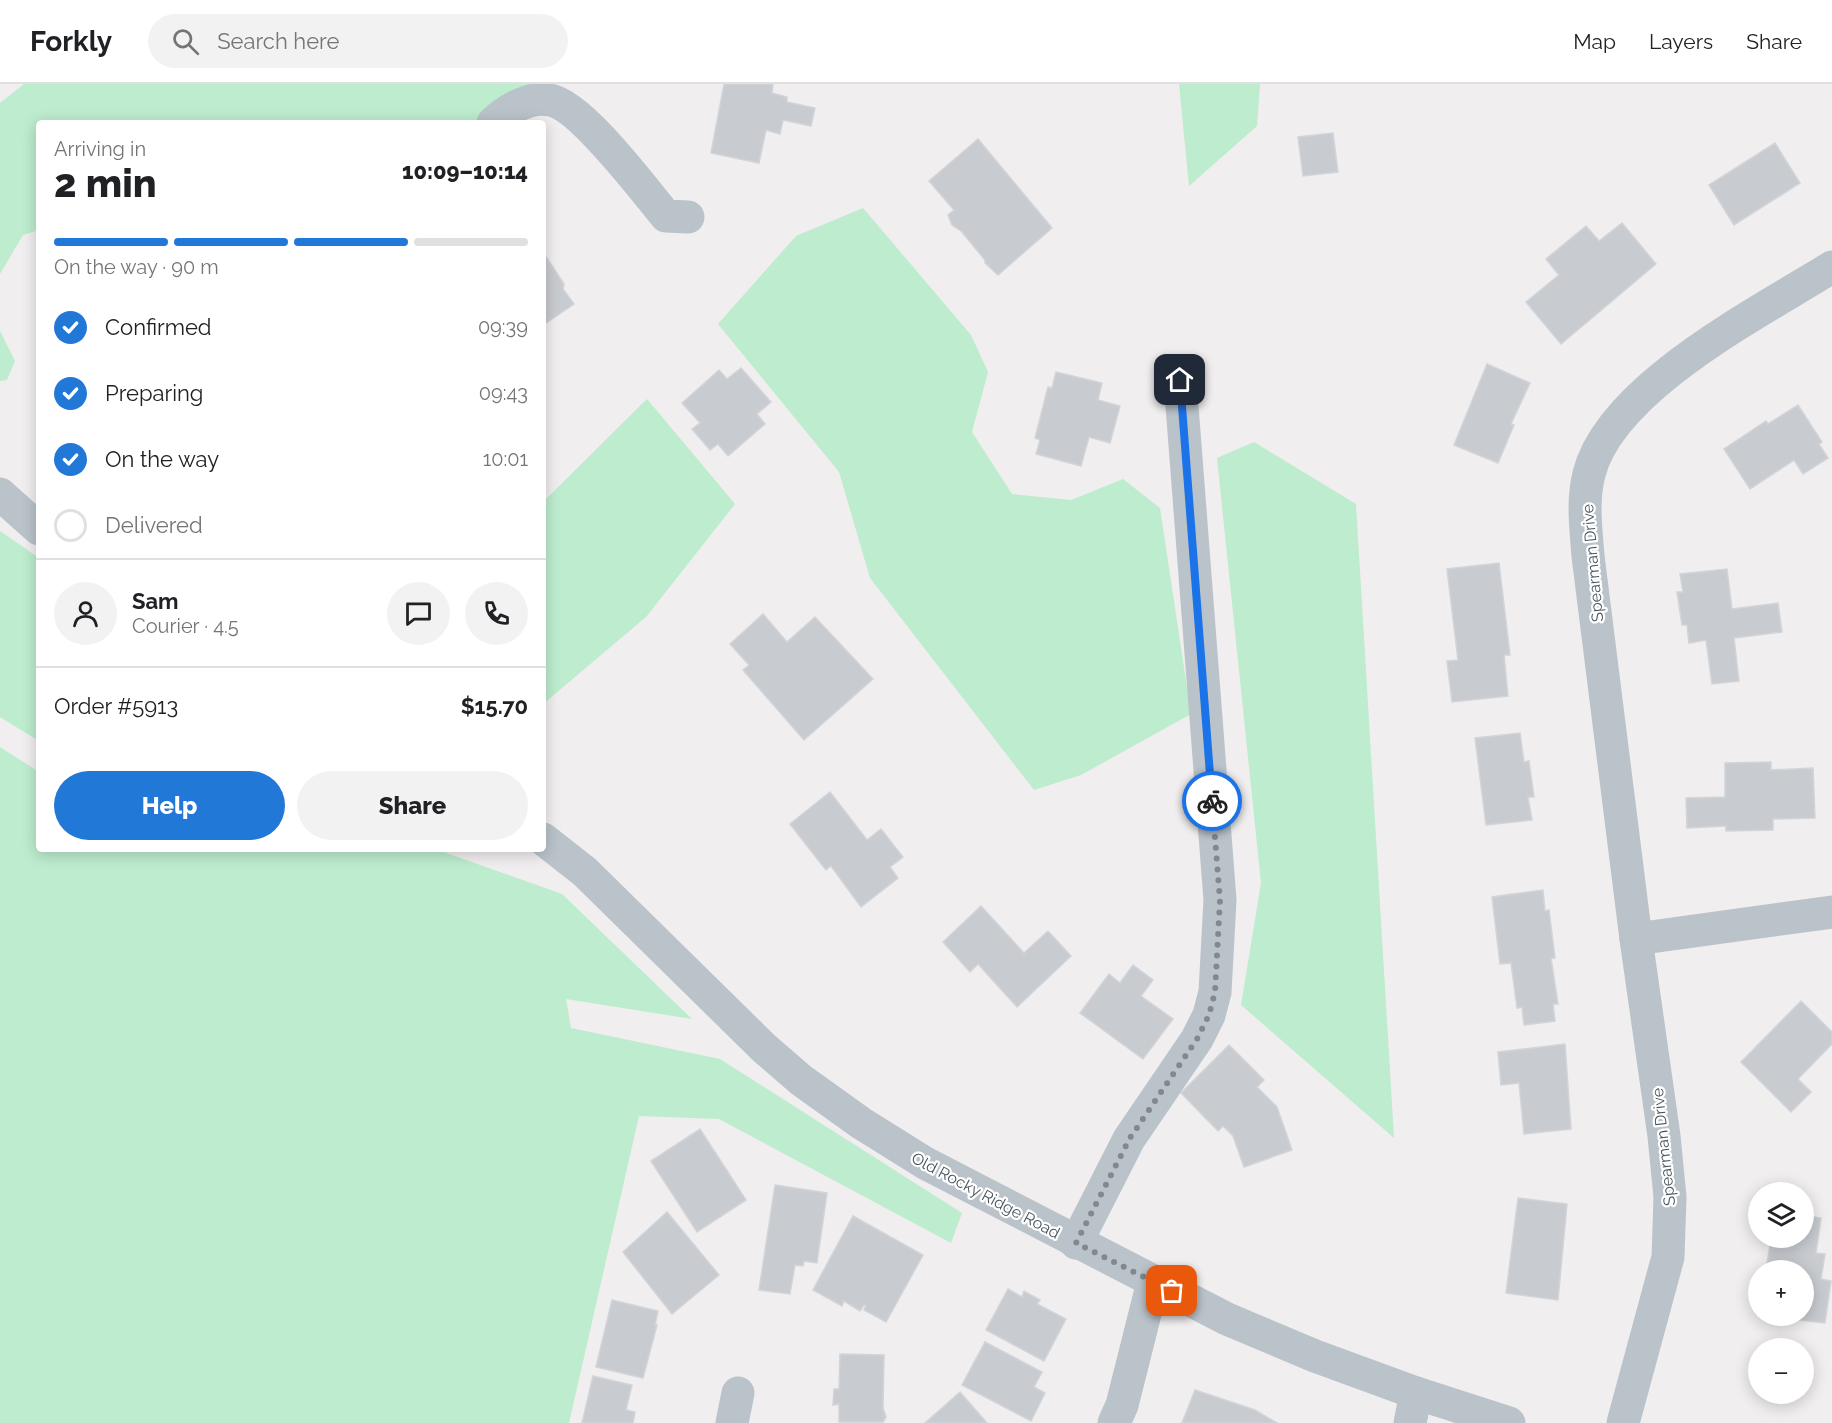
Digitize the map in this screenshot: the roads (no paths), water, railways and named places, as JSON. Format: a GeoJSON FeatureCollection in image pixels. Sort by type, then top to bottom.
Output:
{"type":"FeatureCollection","features":[{"type":"Feature","properties":{"kind":"street"},"geometry":{"type":"LineString","coordinates":[[496,120],[504,113],[529,100],[551,100],[571,111],[590,127],[666,216],[688,218]]}},
{"type":"Feature","properties":{"kind":"street","name":"Spearman Drive"},"geometry":{"type":"LineString","coordinates":[[1623,1423],[1668,1257],[1669,1221],[1664,1136],[1635,939],[1588,556],[1585,510],[1589,473],[1602,443],[1629,408],[1655,382],[1687,358],[1832,267]]}},
{"type":"Feature","properties":{"kind":"street"},"geometry":{"type":"LineString","coordinates":[[1076,1243],[1130,1138],[1197,1039],[1209,1015],[1215,992],[1220,900],[1180,380]]}},
{"type":"Feature","properties":{"kind":"street"},"geometry":{"type":"LineString","coordinates":[[0,494],[36,527]]}},
{"type":"Feature","properties":{"kind":"street","name":"Old Rocky Ridge Road"},"geometry":{"type":"LineString","coordinates":[[546,841],[585,872],[764,1048],[801,1080],[861,1124],[925,1163],[1153,1282],[1227,1319],[1315,1356],[1413,1408],[1509,1423]]}},
{"type":"Feature","properties":{"kind":"street"},"geometry":{"type":"LineString","coordinates":[[1635,939],[1832,912]]}},
{"type":"Feature","properties":{"kind":"street"},"geometry":{"type":"LineString","coordinates":[[1114,1423],[1122,1405],[1153,1282]]}}]}
